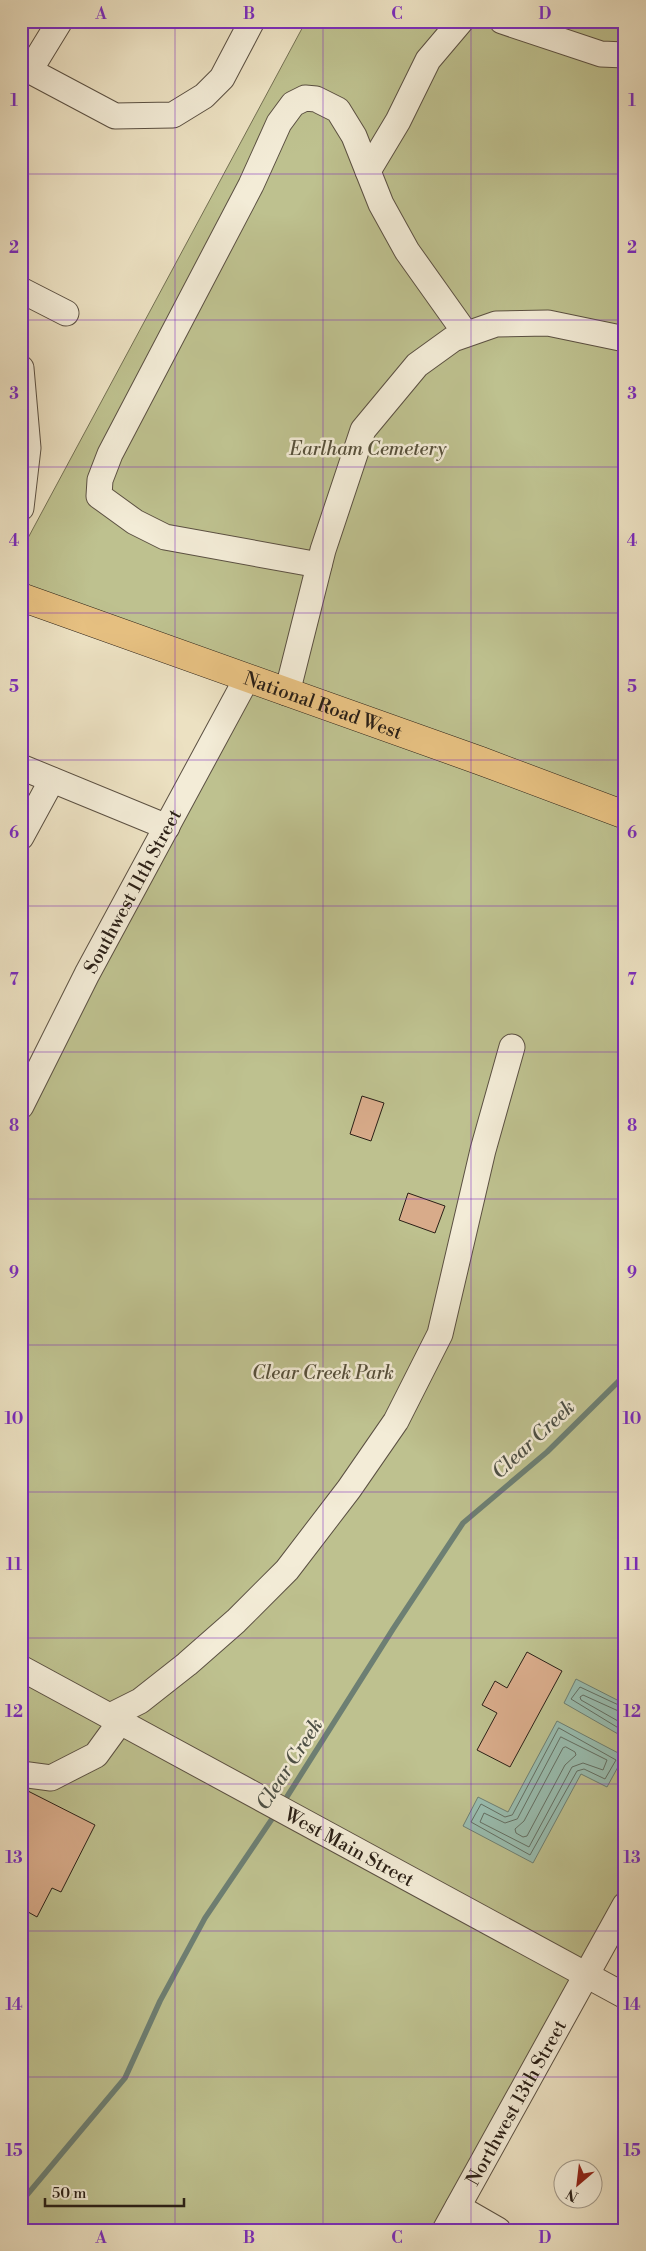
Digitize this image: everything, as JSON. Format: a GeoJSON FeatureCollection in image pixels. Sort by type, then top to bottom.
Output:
{"type":"FeatureCollection","features":[{"type":"Feature","properties":{"kind":"main road","name":"National Road West"},"geometry":{"type":"LineString","coordinates":[[21,597],[625,816]]}},
{"type":"Feature","properties":{"kind":"street"},"geometry":{"type":"LineString","coordinates":[[60,21],[26,68],[115,116],[172,115],[204,96],[222,78],[252,21]]}},
{"type":"Feature","properties":{"kind":"street"},"geometry":{"type":"LineString","coordinates":[[368,171],[398,121],[428,60],[461,21]]}},
{"type":"Feature","properties":{"kind":"street"},"geometry":{"type":"LineString","coordinates":[[502,21],[613,55],[625,71]]}},
{"type":"Feature","properties":{"kind":"street"},"geometry":{"type":"LineString","coordinates":[[319,565],[165,537],[135,522],[99,496],[100,480],[110,454],[251,185],[279,123],[293,104],[305,98],[316,99],[338,110],[354,136],[381,204],[407,251],[466,334]]}},
{"type":"Feature","properties":{"kind":"street"},"geometry":{"type":"LineString","coordinates":[[21,290],[66,313]]}},
{"type":"Feature","properties":{"kind":"street"},"geometry":{"type":"LineString","coordinates":[[287,693],[319,565],[363,430],[417,365],[452,339],[496,324],[548,324],[625,339]]}},
{"type":"Feature","properties":{"kind":"street"},"geometry":{"type":"LineString","coordinates":[[21,368],[28,448],[21,508]]}},
{"type":"Feature","properties":{"kind":"street","name":"Southwest 11th Street"},"geometry":{"type":"LineString","coordinates":[[21,1106],[87,974],[246,678]]}},
{"type":"Feature","properties":{"kind":"street"},"geometry":{"type":"LineString","coordinates":[[21,767],[167,827]]}},
{"type":"Feature","properties":{"kind":"street"},"geometry":{"type":"LineString","coordinates":[[21,837],[52,780]]}},
{"type":"Feature","properties":{"kind":"street"},"geometry":{"type":"LineString","coordinates":[[21,1774],[52,1778],[96,1755],[115,1719],[187,1664],[236,1621],[288,1570],[349,1489],[396,1420],[440,1334],[484,1150],[512,1048]]}},
{"type":"Feature","properties":{"kind":"street","name":"West Main Street"},"geometry":{"type":"LineString","coordinates":[[21,1668],[625,1996]]}},
{"type":"Feature","properties":{"kind":"street","name":"Northwest 13th Street"},"geometry":{"type":"LineString","coordinates":[[445,2230],[625,1905]]}},
{"type":"Feature","properties":{"kind":"street"},"geometry":{"type":"LineString","coordinates":[[458,2206],[498,2230]]}},
{"type":"Feature","properties":{"kind":"green space","name":"Clear Creek Park"},"geometry":{"type":"Polygon","coordinates":[[[306,21],[625,21],[625,1904],[445,2230],[21,2230],[21,1653],[28,1641],[21,1638],[21,1106],[246,678],[21,597],[21,551],[306,21]]]}},
{"type":"Feature","properties":{"kind":"water"},"geometry":{"type":"Polygon","coordinates":[[[576,1679],[625,1704],[625,1738],[564,1703],[576,1679]]]}},
{"type":"Feature","properties":{"kind":"water"},"geometry":{"type":"Polygon","coordinates":[[[557,1721],[624,1756],[607,1787],[581,1774],[533,1863],[463,1826],[478,1797],[508,1812],[557,1721]]]}},
{"type":"Feature","properties":{"kind":"building"},"geometry":{"type":"Polygon","coordinates":[[[362,1096],[384,1103],[371,1141],[350,1134],[362,1096]]]}},
{"type":"Feature","properties":{"kind":"building"},"geometry":{"type":"Polygon","coordinates":[[[408,1193],[445,1206],[435,1233],[399,1220],[408,1193]]]}},
{"type":"Feature","properties":{"kind":"building"},"geometry":{"type":"Polygon","coordinates":[[[527,1652],[562,1671],[510,1767],[477,1750],[497,1713],[482,1705],[495,1681],[507,1688],[527,1652]]]}},
{"type":"Feature","properties":{"kind":"building"},"geometry":{"type":"Polygon","coordinates":[[[24,1789],[95,1825],[61,1892],[52,1888],[37,1917],[21,1908],[21,1794],[24,1789]]]}},
{"type":"Feature","properties":{"kind":"waterway","name":"Clear Creek"},"geometry":{"type":"LineString","coordinates":[[283,1803],[393,1629],[463,1523],[547,1452],[625,1375]]}},
{"type":"Feature","properties":{"kind":"waterway","name":"Clear Creek"},"geometry":{"type":"LineString","coordinates":[[21,2202],[125,2078],[160,2001],[205,1918],[276,1813]]}},
{"type":"Feature","properties":{"kind":"park label","name":"Earlham Cemetery"},"geometry":{"type":"Point","coordinates":[368,448]}}]}
